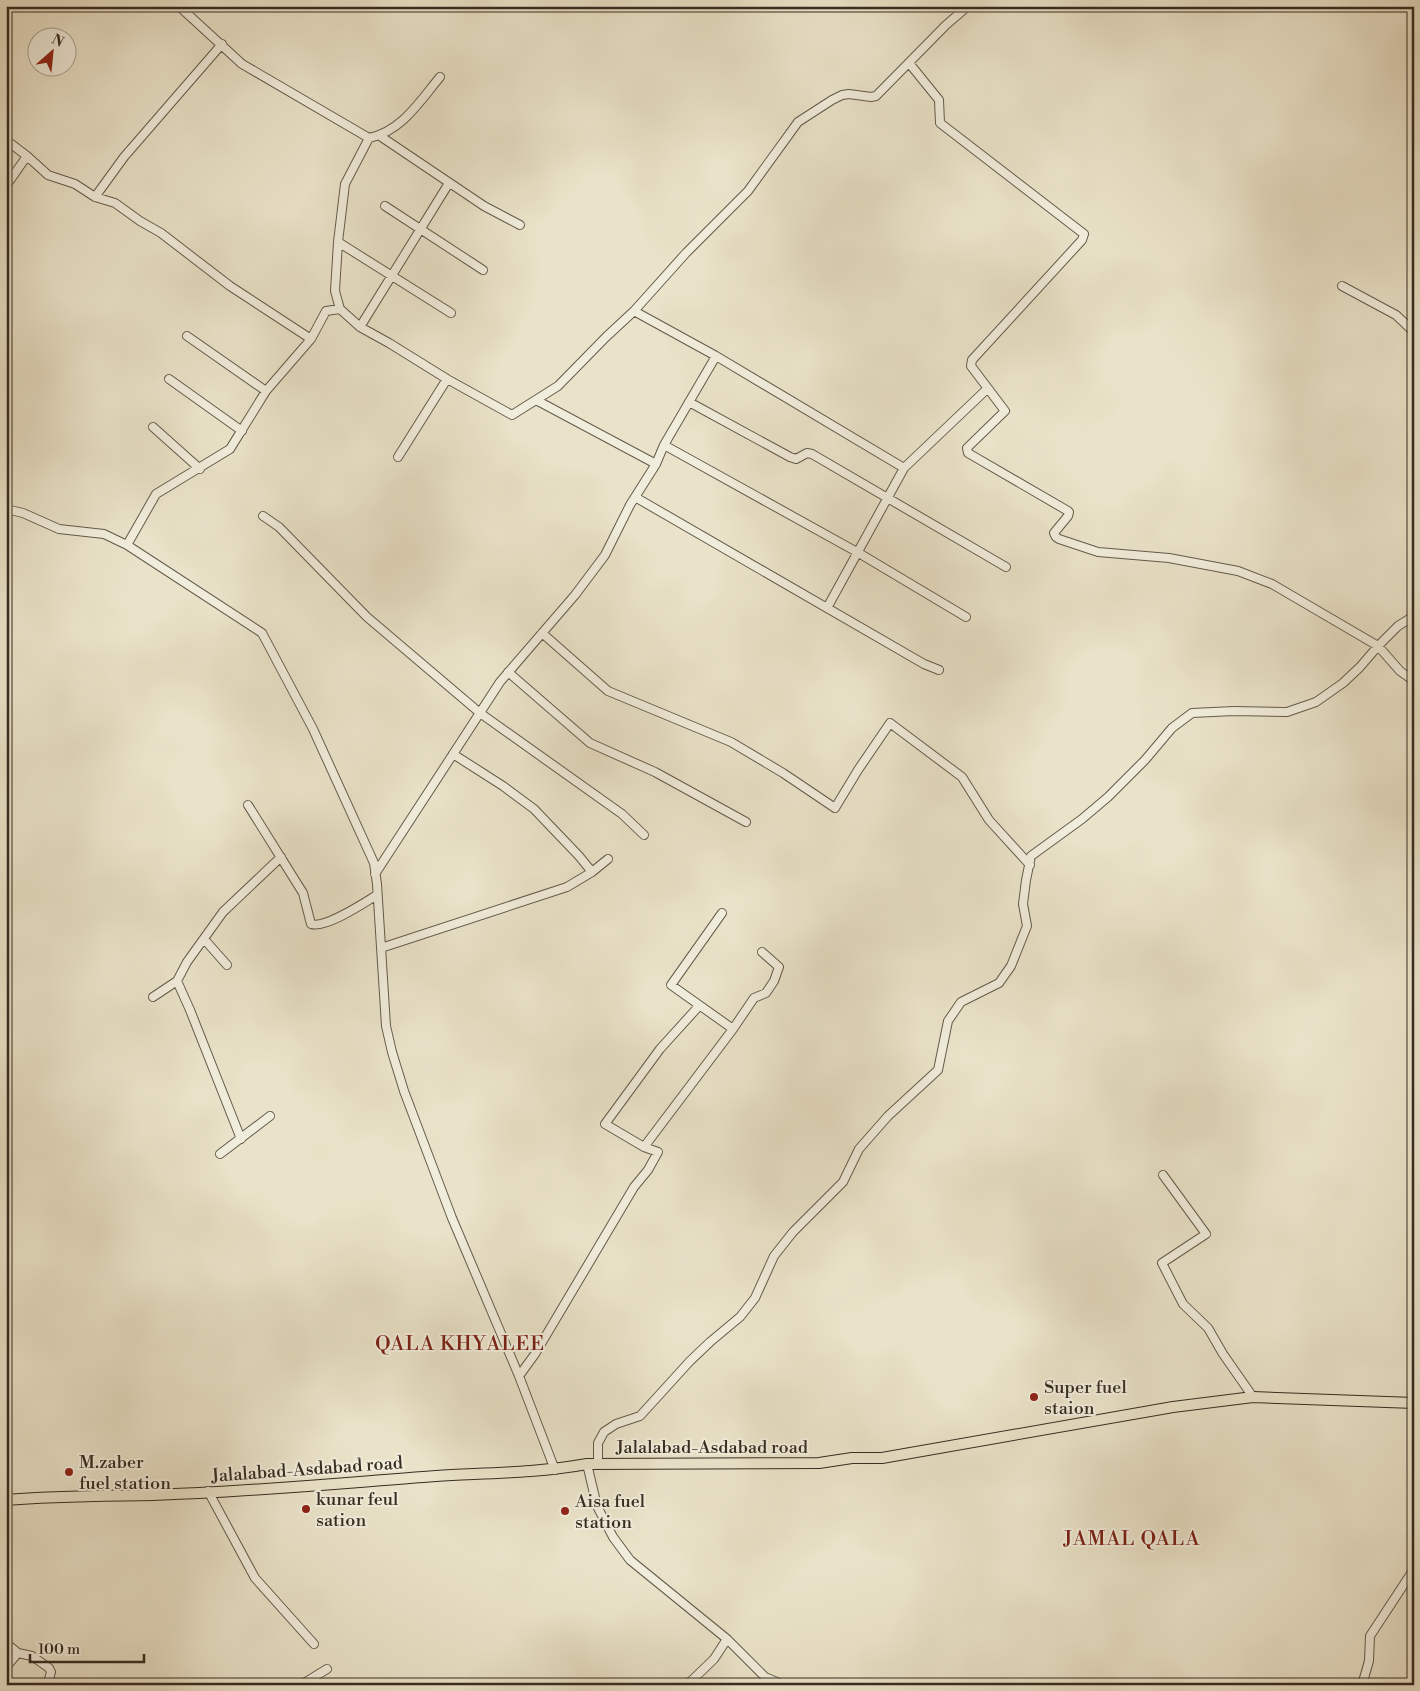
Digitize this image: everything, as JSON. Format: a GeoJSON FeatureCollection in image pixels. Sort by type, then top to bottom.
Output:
{"type":"FeatureCollection","features":[{"type":"Feature","properties":{"kind":"main road","name":"Jalalabad-Asdabad road"},"geometry":{"type":"LineString","coordinates":[[6,1500],[42,1497],[208,1492],[555,1470],[587,1464],[819,1463],[852,1458],[882,1458],[1178,1406],[1253,1397],[1414,1403]]}},
{"type":"Feature","properties":{"kind":"street"},"geometry":{"type":"LineString","coordinates":[[369,138],[345,184],[338,242],[335,291],[340,309],[360,326],[447,379],[512,415],[558,386],[634,311],[686,253],[748,191],[798,122],[842,95],[876,96],[946,25],[968,6]]}},
{"type":"Feature","properties":{"kind":"street"},"geometry":{"type":"LineString","coordinates":[[181,8],[242,64],[369,138],[380,136],[403,122],[440,77]]}},
{"type":"Feature","properties":{"kind":"street"},"geometry":{"type":"LineString","coordinates":[[96,197],[124,157],[222,44]]}},
{"type":"Feature","properties":{"kind":"street"},"geometry":{"type":"LineString","coordinates":[[909,63],[939,100],[940,123],[1084,234],[1082,240],[972,360],[971,366],[1005,411],[967,448],[968,453],[1068,511],[1068,516],[1054,533],[1059,540],[1098,552],[1169,558],[1238,571],[1272,584],[1378,646],[1400,671],[1414,681]]}},
{"type":"Feature","properties":{"kind":"street"},"geometry":{"type":"LineString","coordinates":[[380,136],[484,206],[520,225]]}},
{"type":"Feature","properties":{"kind":"street"},"geometry":{"type":"LineString","coordinates":[[6,140],[48,175],[75,184],[96,197],[116,203],[140,221],[161,232],[230,286],[311,339]]}},
{"type":"Feature","properties":{"kind":"street"},"geometry":{"type":"LineString","coordinates":[[6,186],[27,156]]}},
{"type":"Feature","properties":{"kind":"street"},"geometry":{"type":"LineString","coordinates":[[360,326],[449,183]]}},
{"type":"Feature","properties":{"kind":"street"},"geometry":{"type":"LineString","coordinates":[[385,206],[483,270]]}},
{"type":"Feature","properties":{"kind":"street"},"geometry":{"type":"LineString","coordinates":[[338,242],[451,313]]}},
{"type":"Feature","properties":{"kind":"street"},"geometry":{"type":"LineString","coordinates":[[1342,286],[1396,315],[1414,332]]}},
{"type":"Feature","properties":{"kind":"street"},"geometry":{"type":"LineString","coordinates":[[127,546],[156,494],[200,469],[230,449],[266,392],[311,339],[326,311],[340,309]]}},
{"type":"Feature","properties":{"kind":"street"},"geometry":{"type":"LineString","coordinates":[[634,311],[716,356],[904,468]]}},
{"type":"Feature","properties":{"kind":"street"},"geometry":{"type":"LineString","coordinates":[[187,336],[266,392]]}},
{"type":"Feature","properties":{"kind":"street"},"geometry":{"type":"LineString","coordinates":[[375,874],[508,672],[575,595],[605,555],[635,497],[656,464],[664,445],[716,356]]}},
{"type":"Feature","properties":{"kind":"street"},"geometry":{"type":"LineString","coordinates":[[169,379],[242,431]]}},
{"type":"Feature","properties":{"kind":"street"},"geometry":{"type":"LineString","coordinates":[[398,457],[447,379]]}},
{"type":"Feature","properties":{"kind":"street"},"geometry":{"type":"LineString","coordinates":[[826,608],[904,468],[987,389]]}},
{"type":"Feature","properties":{"kind":"street"},"geometry":{"type":"LineString","coordinates":[[536,400],[656,464]]}},
{"type":"Feature","properties":{"kind":"street"},"geometry":{"type":"LineString","coordinates":[[689,402],[790,457],[796,459],[807,453],[812,454],[1006,567]]}},
{"type":"Feature","properties":{"kind":"street"},"geometry":{"type":"LineString","coordinates":[[153,427],[200,469]]}},
{"type":"Feature","properties":{"kind":"street"},"geometry":{"type":"LineString","coordinates":[[664,445],[857,552],[966,617]]}},
{"type":"Feature","properties":{"kind":"street"},"geometry":{"type":"LineString","coordinates":[[635,497],[924,664],[939,670]]}},
{"type":"Feature","properties":{"kind":"street"},"geometry":{"type":"LineString","coordinates":[[6,508],[23,513],[59,529],[104,534],[127,546],[262,633],[313,730],[374,862],[386,1026],[404,1091],[452,1218],[519,1376],[555,1470]]}},
{"type":"Feature","properties":{"kind":"street"},"geometry":{"type":"LineString","coordinates":[[263,516],[279,527],[367,617],[480,713],[622,814],[644,835]]}},
{"type":"Feature","properties":{"kind":"street"},"geometry":{"type":"LineString","coordinates":[[598,1464],[598,1443],[604,1432],[616,1424],[640,1416],[690,1361],[740,1318],[755,1298],[774,1256],[793,1232],[843,1182],[860,1149],[888,1116],[938,1070],[948,1021],[961,1002],[999,984],[1011,966],[1027,926],[1023,904],[1032,856],[1108,797],[1145,760],[1172,728],[1192,713],[1234,711],[1287,712],[1316,702],[1343,683],[1398,626],[1414,616]]}},
{"type":"Feature","properties":{"kind":"street"},"geometry":{"type":"LineString","coordinates":[[542,633],[608,691],[731,742],[783,773],[835,808],[890,723],[962,777],[989,820],[1030,865]]}},
{"type":"Feature","properties":{"kind":"street"},"geometry":{"type":"LineString","coordinates":[[508,672],[590,743],[654,772],[746,822]]}},
{"type":"Feature","properties":{"kind":"street"},"geometry":{"type":"LineString","coordinates":[[454,754],[534,809],[592,872]]}},
{"type":"Feature","properties":{"kind":"street"},"geometry":{"type":"LineString","coordinates":[[248,805],[303,893],[311,924],[318,926],[330,921],[377,895]]}},
{"type":"Feature","properties":{"kind":"street"},"geometry":{"type":"LineString","coordinates":[[153,997],[177,981],[187,962],[232,902],[281,857]]}},
{"type":"Feature","properties":{"kind":"street"},"geometry":{"type":"LineString","coordinates":[[381,948],[567,887],[592,872],[608,859]]}},
{"type":"Feature","properties":{"kind":"street"},"geometry":{"type":"LineString","coordinates":[[722,913],[671,985],[733,1029]]}},
{"type":"Feature","properties":{"kind":"street"},"geometry":{"type":"LineString","coordinates":[[204,939],[227,965]]}},
{"type":"Feature","properties":{"kind":"street"},"geometry":{"type":"LineString","coordinates":[[644,1147],[733,1029],[754,998],[766,993],[774,981],[779,967],[762,952]]}},
{"type":"Feature","properties":{"kind":"street"},"geometry":{"type":"LineString","coordinates":[[177,981],[241,1138]]}},
{"type":"Feature","properties":{"kind":"street"},"geometry":{"type":"LineString","coordinates":[[519,1376],[535,1354],[634,1187],[648,1170],[658,1152],[644,1147],[605,1124],[660,1049],[699,1006]]}},
{"type":"Feature","properties":{"kind":"street"},"geometry":{"type":"LineString","coordinates":[[220,1154],[270,1116]]}},
{"type":"Feature","properties":{"kind":"street"},"geometry":{"type":"LineString","coordinates":[[1163,1175],[1206,1234],[1162,1263],[1183,1304],[1208,1328],[1223,1354],[1253,1397]]}},
{"type":"Feature","properties":{"kind":"street"},"geometry":{"type":"LineString","coordinates":[[587,1464],[597,1506],[613,1537],[630,1560],[727,1639],[765,1677],[784,1685]]}},
{"type":"Feature","properties":{"kind":"street"},"geometry":{"type":"LineString","coordinates":[[208,1492],[255,1578],[314,1644]]}},
{"type":"Feature","properties":{"kind":"street"},"geometry":{"type":"LineString","coordinates":[[1362,1685],[1369,1660],[1370,1636],[1414,1569]]}},
{"type":"Feature","properties":{"kind":"street"},"geometry":{"type":"LineString","coordinates":[[687,1685],[714,1659],[727,1639]]}},
{"type":"Feature","properties":{"kind":"street"},"geometry":{"type":"LineString","coordinates":[[6,1642],[18,1653],[32,1656],[49,1668],[51,1672],[48,1682],[52,1685]]}},
{"type":"Feature","properties":{"kind":"street"},"geometry":{"type":"LineString","coordinates":[[6,1666],[18,1653]]}},
{"type":"Feature","properties":{"kind":"street"},"geometry":{"type":"LineString","coordinates":[[301,1685],[327,1669]]}},
{"type":"Feature","properties":{"kind":"place","name":"Super fuel staion"},"geometry":{"type":"Point","coordinates":[1034,1397]}},
{"type":"Feature","properties":{"kind":"place","name":"M.zaber fuel station"},"geometry":{"type":"Point","coordinates":[69,1472]}},
{"type":"Feature","properties":{"kind":"place","name":"kunar feul sation"},"geometry":{"type":"Point","coordinates":[306,1509]}},
{"type":"Feature","properties":{"kind":"place","name":"Aisa fuel station"},"geometry":{"type":"Point","coordinates":[565,1511]}},
{"type":"Feature","properties":{"kind":"district","name":"QALA KHYALEE"},"geometry":{"type":"Point","coordinates":[460,1343]}},
{"type":"Feature","properties":{"kind":"district","name":"JAMAL QALA"},"geometry":{"type":"Point","coordinates":[1132,1538]}}]}
